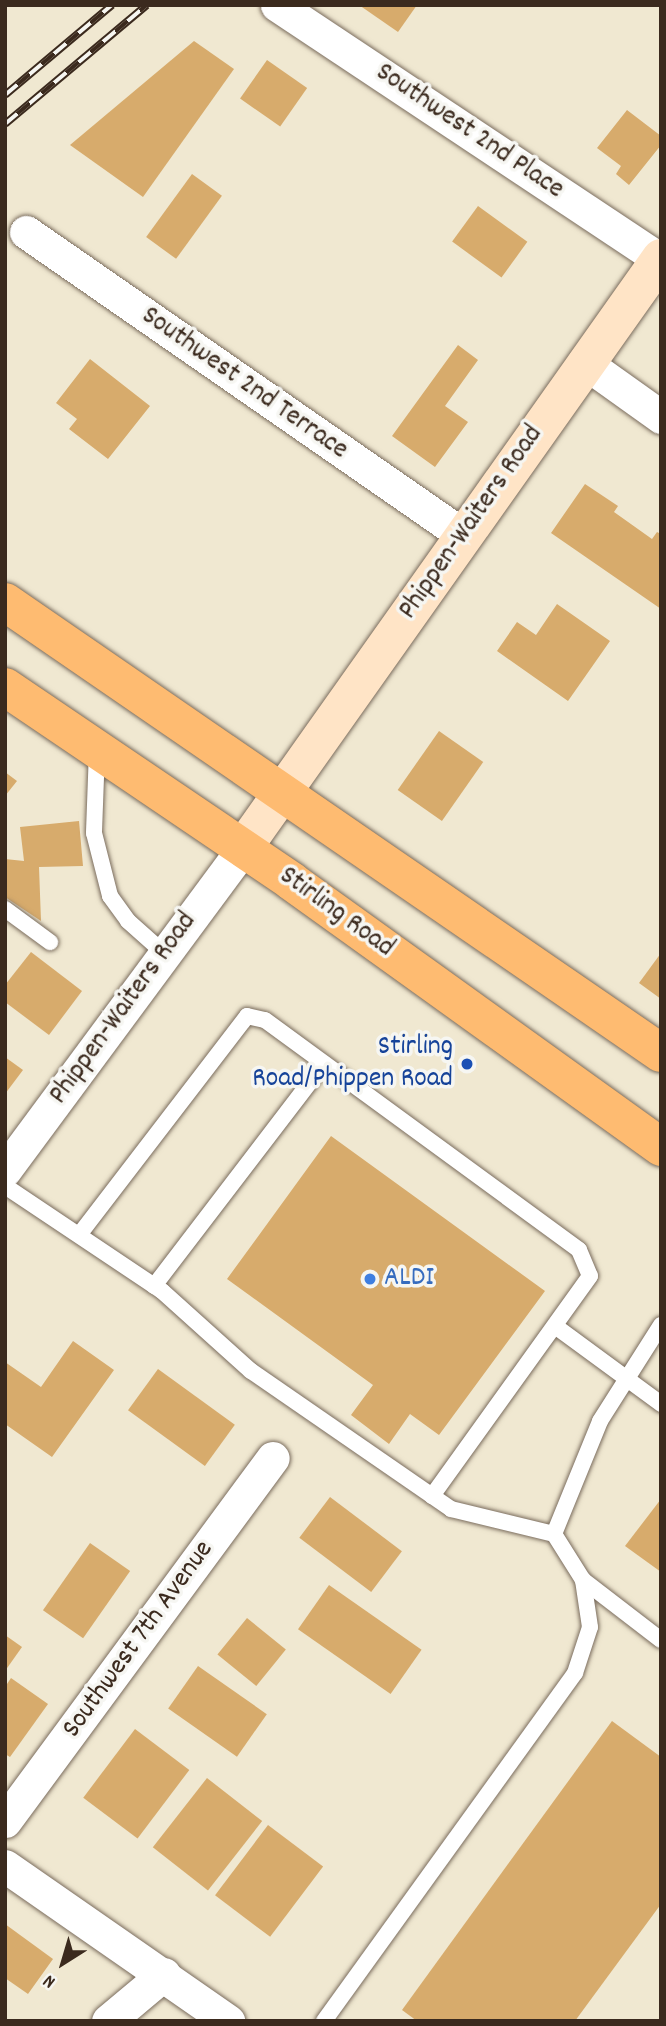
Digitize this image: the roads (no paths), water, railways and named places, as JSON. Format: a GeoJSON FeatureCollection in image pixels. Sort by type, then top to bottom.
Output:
{"type":"FeatureCollection","features":[{"type":"Feature","properties":{"kind":"main road"},"geometry":{"type":"LineString","coordinates":[[5,602],[285,790],[661,1053]]}},
{"type":"Feature","properties":{"kind":"main road","name":"Stirling Road"},"geometry":{"type":"LineString","coordinates":[[5,687],[243,848],[661,1147]]}},
{"type":"Feature","properties":{"kind":"street","name":"Southwest 2nd Place"},"geometry":{"type":"LineString","coordinates":[[277,5],[661,259]]}},
{"type":"Feature","properties":{"kind":"street","name":"Southwest 2nd Terrace"},"geometry":{"type":"LineString","coordinates":[[26,232],[463,535]]}},
{"type":"Feature","properties":{"kind":"street","name":"Phippen-Waiters Road"},"geometry":{"type":"LineString","coordinates":[[5,1170],[285,790],[584,362],[661,259]]}},
{"type":"Feature","properties":{"kind":"street"},"geometry":{"type":"LineString","coordinates":[[584,362],[661,417]]}},
{"type":"Feature","properties":{"kind":"street","name":"Southwest 7th Avenue"},"geometry":{"type":"LineString","coordinates":[[5,1821],[273,1458]]}},
{"type":"Feature","properties":{"kind":"street"},"geometry":{"type":"LineString","coordinates":[[5,1866],[228,2021]]}},
{"type":"Feature","properties":{"kind":"street"},"geometry":{"type":"LineString","coordinates":[[108,2021],[164,1974]]}},
{"type":"Feature","properties":{"kind":"lane"},"geometry":{"type":"LineString","coordinates":[[97,748],[94,834],[110,897],[128,921],[165,954]]}},
{"type":"Feature","properties":{"kind":"lane"},"geometry":{"type":"LineString","coordinates":[[5,909],[50,942]]}},
{"type":"Feature","properties":{"kind":"lane"},"geometry":{"type":"LineString","coordinates":[[79,1236],[247,1016],[265,1020],[579,1250],[590,1276],[432,1496]]}},
{"type":"Feature","properties":{"kind":"lane"},"geometry":{"type":"LineString","coordinates":[[154,1286],[324,1064]]}},
{"type":"Feature","properties":{"kind":"lane"},"geometry":{"type":"LineString","coordinates":[[5,1186],[154,1286],[251,1371],[451,1509],[554,1534],[583,1580],[661,1640]]}},
{"type":"Feature","properties":{"kind":"lane"},"geometry":{"type":"LineString","coordinates":[[554,1534],[600,1421],[625,1376],[661,1325]]}},
{"type":"Feature","properties":{"kind":"lane"},"geometry":{"type":"LineString","coordinates":[[555,1326],[661,1404]]}},
{"type":"Feature","properties":{"kind":"lane"},"geometry":{"type":"LineString","coordinates":[[324,2021],[575,1673],[590,1627],[583,1580]]}},
{"type":"Feature","properties":{"kind":"railway"},"geometry":{"type":"LineString","coordinates":[[5,95],[112,5]]}},
{"type":"Feature","properties":{"kind":"railway"},"geometry":{"type":"LineString","coordinates":[[5,124],[147,5]]}},
{"type":"Feature","properties":{"kind":"place","name":"Stirling Road/Phippen Road"},"geometry":{"type":"Point","coordinates":[467,1064]}},
{"type":"Feature","properties":{"kind":"place","name":"ALDI"},"geometry":{"type":"Point","coordinates":[370,1279]}}]}
